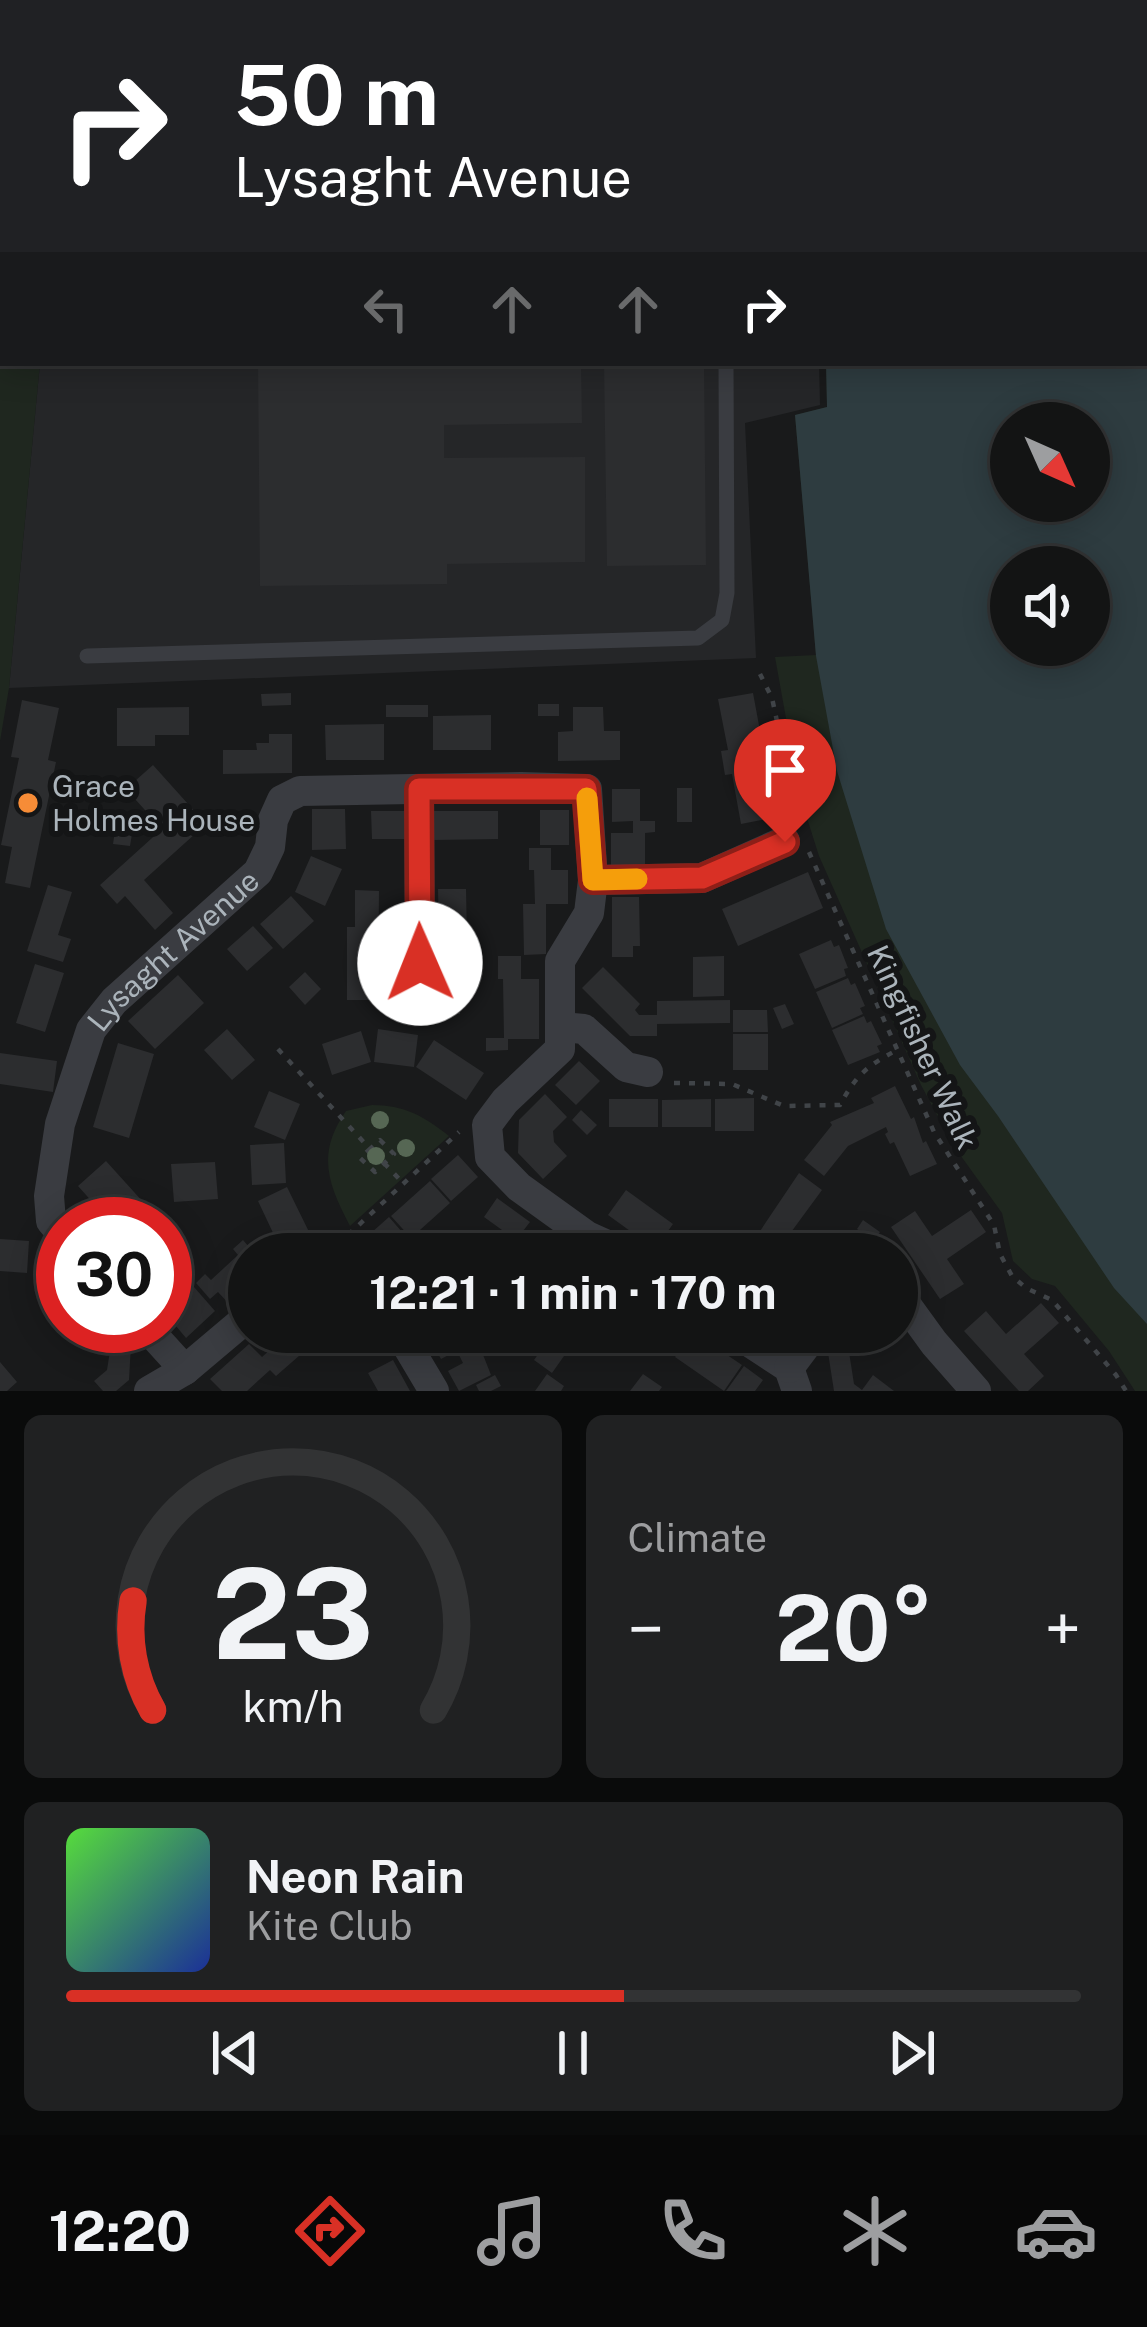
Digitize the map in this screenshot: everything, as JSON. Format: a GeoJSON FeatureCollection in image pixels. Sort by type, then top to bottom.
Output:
{"type":"FeatureCollection","features":[{"type":"Feature","properties":{"kind":"street"},"geometry":{"type":"LineString","coordinates":[[419,789],[420,963]]}},
{"type":"Feature","properties":{"kind":"street","name":"Lysaght Avenue"},"geometry":{"type":"LineString","coordinates":[[49,1197],[60,1124],[91,1030],[114,1001],[258,872],[270,848],[273,820],[282,800],[300,790],[586,789],[593,880],[589,913],[560,961],[561,1027]]}},
{"type":"Feature","properties":{"kind":"street"},"geometry":{"type":"LineString","coordinates":[[593,880],[702,878],[785,842]]}},
{"type":"Feature","properties":{"kind":"street"},"geometry":{"type":"LineString","coordinates":[[583,1233],[519,1187],[490,1157],[475,1127],[560,1049],[561,1027],[584,1030],[626,1067],[648,1072]]}},
{"type":"Feature","properties":{"kind":"street"},"geometry":{"type":"LineString","coordinates":[[918,1321],[976,1391]]}},
{"type":"Feature","properties":{"kind":"street"},"geometry":{"type":"LineString","coordinates":[[149,1391],[185,1370],[228,1334]]}},
{"type":"Feature","properties":{"kind":"street"},"geometry":{"type":"LineString","coordinates":[[170,1353],[185,1370]]}},
{"type":"Feature","properties":{"kind":"street"},"geometry":{"type":"LineString","coordinates":[[411,1353],[434,1391]]}},
{"type":"Feature","properties":{"kind":"street"},"geometry":{"type":"LineString","coordinates":[[760,1353],[793,1380]]}},
{"type":"Feature","properties":{"kind":"lane"},"geometry":{"type":"LineString","coordinates":[[87,656],[698,638],[722,620],[728,593],[726,366]]}},
{"type":"Feature","properties":{"kind":"path","name":"Kingfisher Walk"},"geometry":{"type":"LineString","coordinates":[[760,674],[772,698],[802,837],[934,1132],[994,1225],[1000,1254],[1012,1276],[1052,1300],[1126,1391]]}},
{"type":"Feature","properties":{"kind":"path"},"geometry":{"type":"LineString","coordinates":[[278,1049],[370,1149]]}},
{"type":"Feature","properties":{"kind":"path"},"geometry":{"type":"LineString","coordinates":[[648,1072],[655,1082],[732,1084],[784,1106],[840,1106],[867,1066],[897,1050]]}},
{"type":"Feature","properties":{"kind":"path"},"geometry":{"type":"LineString","coordinates":[[350,1233],[403,1183],[475,1127]]}},
{"type":"Feature","properties":{"kind":"path"},"geometry":{"type":"LineString","coordinates":[[380,1140],[394,1154],[375,1172],[360,1158],[370,1149],[380,1140]]}},
{"type":"Feature","properties":{"kind":"path"},"geometry":{"type":"LineString","coordinates":[[384,1162],[403,1183]]}},
{"type":"Feature","properties":{"kind":"shaded area"},"geometry":{"type":"Polygon","coordinates":[[[0,366],[40,366],[9,688],[0,741],[0,366]]]}},
{"type":"Feature","properties":{"kind":"shaded area"},"geometry":{"type":"Polygon","coordinates":[[[40,366],[819,366],[820,405],[745,423],[756,658],[9,688],[40,366]]]}},
{"type":"Feature","properties":{"kind":"shaded area"},"geometry":{"type":"Polygon","coordinates":[[[826,366],[835,366],[990,416],[990,522],[1011,522],[1011,546],[990,546],[990,666],[1029,666],[1147,801],[1147,1391],[1135,1391],[1055,1286],[1032,1279],[1013,1261],[1002,1213],[953,1145],[921,1085],[819,856],[800,796],[775,657],[816,655],[795,415],[827,407],[826,366]]]}},
{"type":"Feature","properties":{"kind":"shaded area"},"geometry":{"type":"Polygon","coordinates":[[[826,366],[1147,366],[1147,1324],[1114,1288],[960,1065],[886,929],[837,771],[816,656],[795,415],[827,407],[826,366]]]}},
{"type":"Feature","properties":{"kind":"shaded area"},"geometry":{"type":"Polygon","coordinates":[[[372,1105],[413,1113],[449,1136],[350,1226],[331,1182],[328,1155],[346,1111],[372,1105]]]}},
{"type":"Feature","properties":{"kind":"building"},"geometry":{"type":"Polygon","coordinates":[[[258,366],[581,366],[582,423],[444,425],[444,458],[585,457],[585,562],[447,564],[447,584],[260,586],[258,366]]]}},
{"type":"Feature","properties":{"kind":"building"},"geometry":{"type":"Polygon","coordinates":[[[604,366],[704,366],[706,565],[607,566],[604,366]]]}},
{"type":"Feature","properties":{"kind":"building"},"geometry":{"type":"Polygon","coordinates":[[[291,693],[291,705],[262,706],[261,694],[291,693]]]}},
{"type":"Feature","properties":{"kind":"building"},"geometry":{"type":"Polygon","coordinates":[[[753,693],[776,817],[741,824],[732,774],[725,775],[721,751],[728,750],[718,699],[753,693]]]}},
{"type":"Feature","properties":{"kind":"building","name":"Grace Holmes House"},"geometry":{"type":"Polygon","coordinates":[[[22,700],[59,708],[48,760],[56,762],[30,888],[5,883],[12,847],[1,845],[19,758],[11,757],[22,700]]]}},
{"type":"Feature","properties":{"kind":"building"},"geometry":{"type":"Polygon","coordinates":[[[538,704],[559,704],[559,716],[538,716],[538,704]]]}},
{"type":"Feature","properties":{"kind":"building"},"geometry":{"type":"Polygon","coordinates":[[[386,705],[428,705],[428,717],[386,717],[386,705]]]}},
{"type":"Feature","properties":{"kind":"building"},"geometry":{"type":"Polygon","coordinates":[[[189,707],[189,735],[155,735],[155,746],[117,746],[117,708],[189,707]]]}},
{"type":"Feature","properties":{"kind":"building"},"geometry":{"type":"Polygon","coordinates":[[[573,707],[603,707],[604,731],[620,731],[620,760],[558,761],[558,732],[573,731],[573,707]]]}},
{"type":"Feature","properties":{"kind":"building"},"geometry":{"type":"Polygon","coordinates":[[[491,715],[491,750],[433,750],[433,716],[491,715]]]}},
{"type":"Feature","properties":{"kind":"building"},"geometry":{"type":"Polygon","coordinates":[[[384,724],[384,760],[326,760],[325,725],[384,724]]]}},
{"type":"Feature","properties":{"kind":"building"},"geometry":{"type":"Polygon","coordinates":[[[269,734],[292,734],[292,773],[223,774],[223,750],[257,750],[256,743],[269,743],[269,734]]]}},
{"type":"Feature","properties":{"kind":"building"},"geometry":{"type":"Polygon","coordinates":[[[153,765],[206,824],[144,880],[173,913],[155,930],[125,896],[117,904],[100,885],[162,829],[126,789],[153,765]]]}},
{"type":"Feature","properties":{"kind":"building"},"geometry":{"type":"Polygon","coordinates":[[[677,788],[692,788],[692,822],[677,822],[677,788]]]}},
{"type":"Feature","properties":{"kind":"building"},"geometry":{"type":"Polygon","coordinates":[[[612,789],[640,789],[640,821],[655,821],[655,832],[645,833],[645,867],[611,867],[611,833],[633,833],[633,821],[612,822],[612,789]]]}},
{"type":"Feature","properties":{"kind":"building"},"geometry":{"type":"Polygon","coordinates":[[[312,809],[345,809],[346,849],[312,850],[312,809]]]}},
{"type":"Feature","properties":{"kind":"building"},"geometry":{"type":"Polygon","coordinates":[[[540,810],[569,810],[569,845],[540,845],[540,810]]]}},
{"type":"Feature","properties":{"kind":"building"},"geometry":{"type":"Polygon","coordinates":[[[371,811],[405,811],[405,839],[372,839],[371,811]]]}},
{"type":"Feature","properties":{"kind":"building"},"geometry":{"type":"Polygon","coordinates":[[[434,811],[498,811],[498,839],[434,840],[434,811]]]}},
{"type":"Feature","properties":{"kind":"building"},"geometry":{"type":"Polygon","coordinates":[[[115,831],[132,834],[130,846],[113,844],[115,831]]]}},
{"type":"Feature","properties":{"kind":"building"},"geometry":{"type":"Polygon","coordinates":[[[529,848],[551,848],[551,870],[568,870],[568,904],[546,904],[546,954],[524,955],[523,904],[535,904],[529,848]]]}},
{"type":"Feature","properties":{"kind":"building"},"geometry":{"type":"Polygon","coordinates":[[[311,856],[342,869],[325,906],[295,892],[311,856]]]}},
{"type":"Feature","properties":{"kind":"building"},"geometry":{"type":"Polygon","coordinates":[[[808,872],[823,908],[738,946],[722,909],[808,872]]]}},
{"type":"Feature","properties":{"kind":"building"},"geometry":{"type":"Polygon","coordinates":[[[48,885],[72,892],[58,935],[71,939],[63,962],[27,951],[48,885]]]}},
{"type":"Feature","properties":{"kind":"building"},"geometry":{"type":"Polygon","coordinates":[[[438,889],[466,889],[467,938],[439,939],[438,889]]]}},
{"type":"Feature","properties":{"kind":"building"},"geometry":{"type":"Polygon","coordinates":[[[355,890],[379,891],[378,1000],[347,1000],[347,927],[355,927],[355,890]]]}},
{"type":"Feature","properties":{"kind":"building"},"geometry":{"type":"Polygon","coordinates":[[[291,896],[314,921],[283,949],[260,924],[291,896]]]}},
{"type":"Feature","properties":{"kind":"building"},"geometry":{"type":"Polygon","coordinates":[[[612,897],[639,897],[640,946],[633,946],[633,957],[612,957],[612,897]]]}},
{"type":"Feature","properties":{"kind":"building"},"geometry":{"type":"Polygon","coordinates":[[[253,926],[273,948],[247,971],[227,949],[253,926]]]}},
{"type":"Feature","properties":{"kind":"building"},"geometry":{"type":"Polygon","coordinates":[[[831,940],[834,947],[839,945],[848,968],[844,969],[846,976],[815,989],[799,954],[831,940]]]}},
{"type":"Feature","properties":{"kind":"building"},"geometry":{"type":"Polygon","coordinates":[[[498,956],[521,956],[521,979],[539,979],[539,1039],[508,1039],[508,1050],[486,1051],[486,1038],[504,1038],[498,956]]]}},
{"type":"Feature","properties":{"kind":"building"},"geometry":{"type":"Polygon","coordinates":[[[724,956],[724,996],[693,997],[693,957],[724,956]]]}},
{"type":"Feature","properties":{"kind":"building"},"geometry":{"type":"Polygon","coordinates":[[[35,964],[64,973],[45,1032],[16,1023],[35,964]]]}},
{"type":"Feature","properties":{"kind":"building"},"geometry":{"type":"Polygon","coordinates":[[[603,967],[640,1004],[635,1010],[639,1015],[657,1015],[657,1001],[730,1000],[730,1023],[657,1024],[657,1036],[630,1036],[582,988],[603,967]]]}},
{"type":"Feature","properties":{"kind":"building"},"geometry":{"type":"Polygon","coordinates":[[[305,972],[321,989],[305,1005],[289,987],[305,972]]]}},
{"type":"Feature","properties":{"kind":"building"},"geometry":{"type":"Polygon","coordinates":[[[178,975],[204,1003],[155,1049],[128,1021],[178,975]]]}},
{"type":"Feature","properties":{"kind":"building"},"geometry":{"type":"Polygon","coordinates":[[[848,978],[865,1006],[860,1008],[863,1014],[832,1028],[816,992],[848,978]]]}},
{"type":"Feature","properties":{"kind":"building"},"geometry":{"type":"Polygon","coordinates":[[[460,989],[460,1014],[407,1014],[407,990],[460,989]]]}},
{"type":"Feature","properties":{"kind":"building"},"geometry":{"type":"Polygon","coordinates":[[[785,1004],[794,1024],[782,1029],[773,1008],[785,1004]]]}},
{"type":"Feature","properties":{"kind":"building"},"geometry":{"type":"Polygon","coordinates":[[[733,1010],[767,1010],[768,1032],[733,1032],[733,1010]]]}},
{"type":"Feature","properties":{"kind":"building"},"geometry":{"type":"Polygon","coordinates":[[[864,1016],[882,1044],[877,1046],[880,1052],[848,1065],[832,1030],[864,1016]]]}},
{"type":"Feature","properties":{"kind":"building"},"geometry":{"type":"Polygon","coordinates":[[[227,1029],[255,1060],[232,1080],[204,1050],[227,1029]]]}},
{"type":"Feature","properties":{"kind":"building"},"geometry":{"type":"Polygon","coordinates":[[[378,1029],[418,1035],[414,1067],[374,1062],[378,1029]]]}},
{"type":"Feature","properties":{"kind":"building"},"geometry":{"type":"Polygon","coordinates":[[[361,1031],[371,1062],[332,1075],[322,1044],[361,1031]]]}},
{"type":"Feature","properties":{"kind":"building"},"geometry":{"type":"Polygon","coordinates":[[[733,1034],[768,1034],[768,1070],[733,1070],[733,1034]]]}},
{"type":"Feature","properties":{"kind":"building"},"geometry":{"type":"Polygon","coordinates":[[[434,1040],[484,1073],[466,1100],[416,1067],[434,1040]]]}},
{"type":"Feature","properties":{"kind":"building"},"geometry":{"type":"Polygon","coordinates":[[[118,1043],[154,1054],[129,1138],[93,1127],[118,1043]]]}},
{"type":"Feature","properties":{"kind":"building"},"geometry":{"type":"Polygon","coordinates":[[[0,1053],[57,1061],[53,1092],[0,1084],[0,1053]]]}},
{"type":"Feature","properties":{"kind":"building"},"geometry":{"type":"Polygon","coordinates":[[[579,1061],[600,1081],[576,1105],[555,1085],[579,1061]]]}},
{"type":"Feature","properties":{"kind":"building"},"geometry":{"type":"Polygon","coordinates":[[[895,1086],[937,1164],[910,1176],[894,1142],[890,1144],[885,1134],[886,1127],[848,1146],[824,1176],[804,1160],[830,1122],[874,1103],[871,1098],[895,1086]]]}},
{"type":"Feature","properties":{"kind":"building"},"geometry":{"type":"Polygon","coordinates":[[[269,1091],[300,1104],[285,1140],[254,1127],[269,1091]]]}},
{"type":"Feature","properties":{"kind":"building"},"geometry":{"type":"Polygon","coordinates":[[[545,1094],[567,1117],[553,1131],[554,1142],[567,1156],[543,1179],[518,1153],[519,1120],[545,1094]]]}},
{"type":"Feature","properties":{"kind":"building"},"geometry":{"type":"Polygon","coordinates":[[[754,1098],[754,1131],[715,1131],[715,1099],[754,1098]]]}},
{"type":"Feature","properties":{"kind":"building"},"geometry":{"type":"Polygon","coordinates":[[[609,1099],[658,1099],[658,1127],[609,1127],[609,1099]]]}},
{"type":"Feature","properties":{"kind":"building"},"geometry":{"type":"Polygon","coordinates":[[[711,1099],[711,1127],[662,1127],[662,1100],[711,1099]]]}},
{"type":"Feature","properties":{"kind":"building"},"geometry":{"type":"Polygon","coordinates":[[[581,1110],[597,1125],[587,1135],[572,1120],[581,1110]]]}},
{"type":"Feature","properties":{"kind":"building"},"geometry":{"type":"Polygon","coordinates":[[[284,1143],[286,1183],[252,1185],[250,1145],[284,1143]]]}},
{"type":"Feature","properties":{"kind":"building"},"geometry":{"type":"Polygon","coordinates":[[[458,1155],[478,1177],[451,1201],[431,1179],[458,1155]]]}},
{"type":"Feature","properties":{"kind":"building"},"geometry":{"type":"Polygon","coordinates":[[[106,1161],[139,1197],[88,1197],[78,1186],[106,1161]]]}},
{"type":"Feature","properties":{"kind":"building"},"geometry":{"type":"Polygon","coordinates":[[[215,1162],[218,1199],[174,1197],[171,1164],[215,1162]]]}},
{"type":"Feature","properties":{"kind":"building"},"geometry":{"type":"Polygon","coordinates":[[[799,1173],[822,1190],[790,1233],[759,1233],[799,1173]]]}},
{"type":"Feature","properties":{"kind":"building"},"geometry":{"type":"Polygon","coordinates":[[[430,1181],[450,1203],[417,1233],[406,1233],[391,1216],[430,1181]]]}},
{"type":"Feature","properties":{"kind":"building"},"geometry":{"type":"Polygon","coordinates":[[[287,1187],[310,1233],[273,1233],[258,1201],[287,1187]]]}},
{"type":"Feature","properties":{"kind":"building"},"geometry":{"type":"Polygon","coordinates":[[[626,1190],[673,1224],[667,1233],[633,1233],[608,1215],[626,1190]]]}},
{"type":"Feature","properties":{"kind":"building"},"geometry":{"type":"Polygon","coordinates":[[[497,1198],[530,1222],[521,1233],[506,1233],[484,1217],[497,1198]]]}},
{"type":"Feature","properties":{"kind":"building"},"geometry":{"type":"Polygon","coordinates":[[[971,1210],[986,1232],[947,1259],[964,1284],[940,1299],[918,1267],[918,1233],[895,1233],[891,1227],[915,1211],[932,1236],[971,1210]]]}},
{"type":"Feature","properties":{"kind":"building"},"geometry":{"type":"Polygon","coordinates":[[[389,1217],[403,1233],[371,1233],[389,1217]]]}},
{"type":"Feature","properties":{"kind":"building"},"geometry":{"type":"Polygon","coordinates":[[[863,1220],[880,1232],[863,1233],[857,1229],[863,1220]]]}},
{"type":"Feature","properties":{"kind":"building"},"geometry":{"type":"Polygon","coordinates":[[[0,1239],[29,1241],[27,1273],[0,1271],[0,1239]]]}},
{"type":"Feature","properties":{"kind":"building"},"geometry":{"type":"Polygon","coordinates":[[[228,1264],[228,1303],[218,1292],[210,1299],[196,1283],[205,1274],[211,1280],[228,1264]]]}},
{"type":"Feature","properties":{"kind":"building"},"geometry":{"type":"Polygon","coordinates":[[[192,1289],[215,1311],[192,1332],[192,1289]]]}},
{"type":"Feature","properties":{"kind":"building"},"geometry":{"type":"Polygon","coordinates":[[[1041,1303],[1059,1323],[1024,1354],[1044,1376],[1028,1391],[1019,1391],[964,1331],[986,1311],[1006,1334],[1041,1303]]]}},
{"type":"Feature","properties":{"kind":"building"},"geometry":{"type":"Polygon","coordinates":[[[110,1353],[130,1353],[129,1380],[116,1391],[103,1391],[94,1381],[107,1370],[110,1353]]]}},
{"type":"Feature","properties":{"kind":"building"},"geometry":{"type":"Polygon","coordinates":[[[239,1353],[262,1357],[302,1353],[276,1376],[270,1370],[247,1391],[222,1391],[210,1379],[239,1353]]]}},
{"type":"Feature","properties":{"kind":"building"},"geometry":{"type":"Polygon","coordinates":[[[458,1353],[482,1353],[491,1375],[459,1391],[448,1371],[463,1363],[458,1353]]]}},
{"type":"Feature","properties":{"kind":"building"},"geometry":{"type":"Polygon","coordinates":[[[539,1353],[566,1353],[552,1373],[534,1360],[539,1353]]]}},
{"type":"Feature","properties":{"kind":"building"},"geometry":{"type":"Polygon","coordinates":[[[678,1353],[724,1353],[742,1365],[724,1391],[675,1357],[678,1353]]]}},
{"type":"Feature","properties":{"kind":"building"},"geometry":{"type":"Polygon","coordinates":[[[828,1353],[849,1353],[854,1384],[862,1390],[873,1375],[894,1391],[834,1391],[828,1353]]]}},
{"type":"Feature","properties":{"kind":"building"},"geometry":{"type":"Polygon","coordinates":[[[393,1360],[410,1391],[378,1391],[368,1373],[393,1360]]]}},
{"type":"Feature","properties":{"kind":"building"},"geometry":{"type":"Polygon","coordinates":[[[0,1362],[17,1382],[7,1391],[0,1391],[0,1362]]]}},
{"type":"Feature","properties":{"kind":"building"},"geometry":{"type":"Polygon","coordinates":[[[744,1366],[763,1380],[755,1391],[726,1391],[744,1366]]]}},
{"type":"Feature","properties":{"kind":"building"},"geometry":{"type":"Polygon","coordinates":[[[547,1374],[564,1386],[561,1391],[535,1391],[547,1374]]]}},
{"type":"Feature","properties":{"kind":"building"},"geometry":{"type":"Polygon","coordinates":[[[643,1374],[662,1387],[659,1391],[630,1391],[643,1374]]]}},
{"type":"Feature","properties":{"kind":"building"},"geometry":{"type":"Polygon","coordinates":[[[495,1375],[501,1386],[479,1391],[476,1385],[495,1375]]]}},
{"type":"Feature","properties":{"kind":"slow traffic"},"geometry":{"type":"LineString","coordinates":[[587,798],[593,880],[637,879]]}},
{"type":"Feature","properties":{"kind":"place","name":"Grace Holmes House"},"geometry":{"type":"Point","coordinates":[28,803]}},
{"type":"Feature","properties":{"kind":"route"},"geometry":{"type":"LineString","coordinates":[[420,963],[419,789],[586,789],[593,880],[702,878],[785,842]]}}]}
